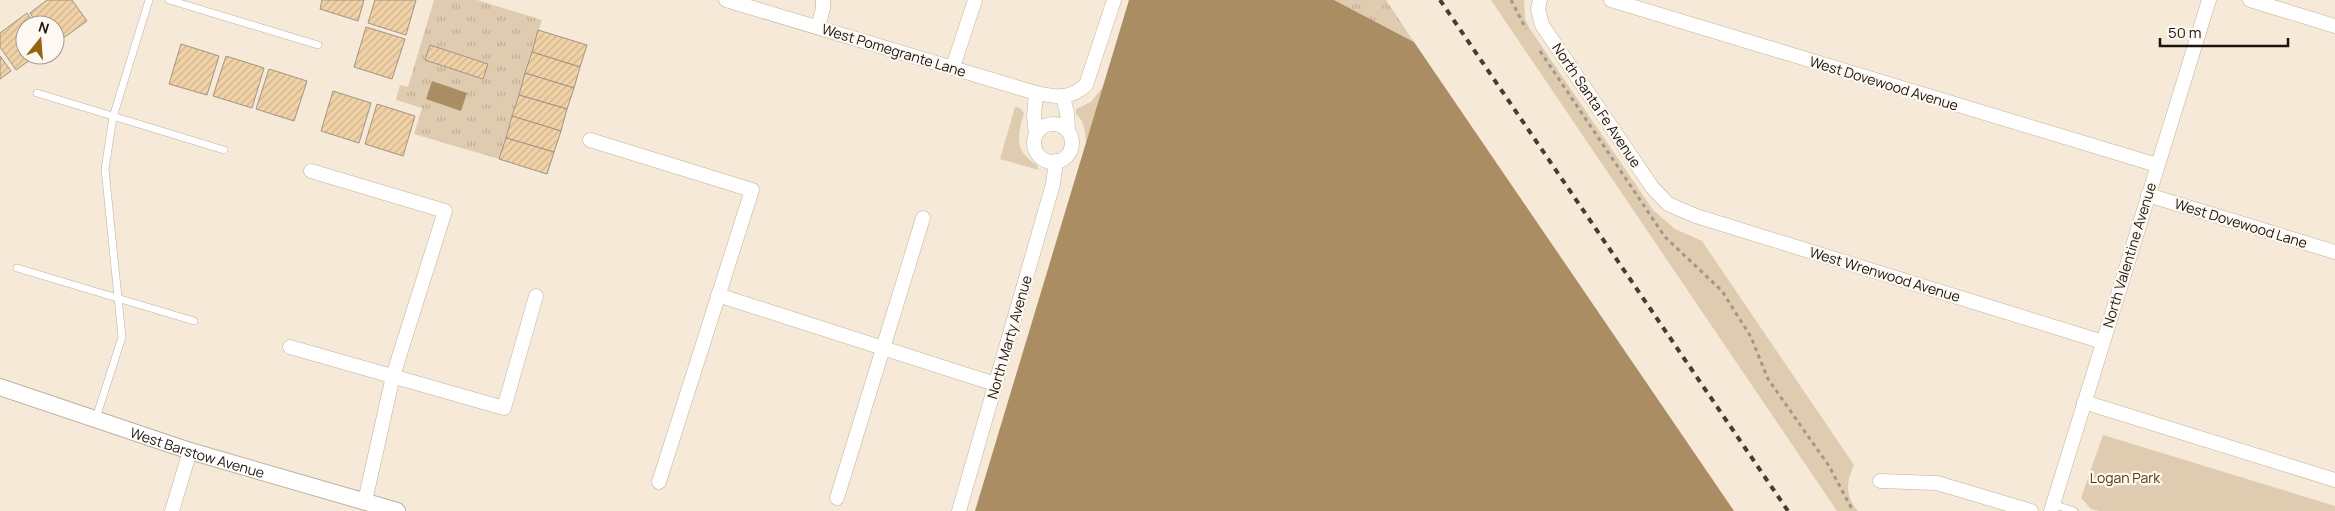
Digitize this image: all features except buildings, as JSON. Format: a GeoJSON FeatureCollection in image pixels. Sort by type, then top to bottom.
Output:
{"type":"FeatureCollection","features":[{"type":"Feature","properties":{"kind":"street","name":"West Pomegrante Lane"},"geometry":{"type":"LineString","coordinates":[[726,0],[1036,93],[1063,98]]}},
{"type":"Feature","properties":{"kind":"street"},"geometry":{"type":"LineString","coordinates":[[818,27],[824,8],[823,0]]}},
{"type":"Feature","properties":{"kind":"street"},"geometry":{"type":"LineString","coordinates":[[953,67],[975,0]]}},
{"type":"Feature","properties":{"kind":"street"},"geometry":{"type":"LineString","coordinates":[[1068,130],[1057,124],[1050,124],[1040,129],[1034,140],[1036,152],[1045,160],[1056,162],[1064,159],[1072,148],[1073,142],[1068,130],[1067,112],[1063,98],[1077,93],[1086,85],[1114,0]]}},
{"type":"Feature","properties":{"kind":"street","name":"North Santa Fe Avenue"},"geometry":{"type":"LineString","coordinates":[[1540,0],[1538,9],[1542,25],[1652,187],[1668,204]]}},
{"type":"Feature","properties":{"kind":"street","name":"West Dovewood Avenue"},"geometry":{"type":"LineString","coordinates":[[1611,0],[2157,165]]}},
{"type":"Feature","properties":{"kind":"street","name":"North Valentine Avenue"},"geometry":{"type":"LineString","coordinates":[[2052,507],[2209,0]]}},
{"type":"Feature","properties":{"kind":"street"},"geometry":{"type":"LineString","coordinates":[[2250,0],[2335,26]]}},
{"type":"Feature","properties":{"kind":"street"},"geometry":{"type":"LineString","coordinates":[[1036,93],[1034,116],[1036,134]]}},
{"type":"Feature","properties":{"kind":"street"},"geometry":{"type":"LineString","coordinates":[[590,140],[752,190],[658,482]]}},
{"type":"Feature","properties":{"kind":"street","name":"North Marty Avenue"},"geometry":{"type":"LineString","coordinates":[[959,511],[1054,184],[1056,162]]}},
{"type":"Feature","properties":{"kind":"street"},"geometry":{"type":"LineString","coordinates":[[312,171],[444,211],[393,376],[365,501]]}},
{"type":"Feature","properties":{"kind":"street","name":"West Dovewood Lane"},"geometry":{"type":"LineString","coordinates":[[2148,195],[2335,252]]}},
{"type":"Feature","properties":{"kind":"street","name":"West Wrenwood Avenue"},"geometry":{"type":"LineString","coordinates":[[1668,204],[1696,216],[2103,342]]}},
{"type":"Feature","properties":{"kind":"street"},"geometry":{"type":"LineString","coordinates":[[837,498],[923,218]]}},
{"type":"Feature","properties":{"kind":"street"},"geometry":{"type":"LineString","coordinates":[[718,295],[995,384]]}},
{"type":"Feature","properties":{"kind":"street"},"geometry":{"type":"LineString","coordinates":[[290,347],[504,408],[536,296]]}},
{"type":"Feature","properties":{"kind":"street","name":"West Barstow Avenue"},"geometry":{"type":"LineString","coordinates":[[0,387],[190,450],[397,511]]}},
{"type":"Feature","properties":{"kind":"street"},"geometry":{"type":"LineString","coordinates":[[2084,402],[2335,480]]}},
{"type":"Feature","properties":{"kind":"street"},"geometry":{"type":"LineString","coordinates":[[172,511],[190,450]]}},
{"type":"Feature","properties":{"kind":"street"},"geometry":{"type":"LineString","coordinates":[[1880,481],[1937,483],[2031,511]]}},
{"type":"Feature","properties":{"kind":"lane"},"geometry":{"type":"LineString","coordinates":[[96,418],[122,337],[106,169],[113,117],[150,0]]}},
{"type":"Feature","properties":{"kind":"lane"},"geometry":{"type":"LineString","coordinates":[[169,0],[318,45]]}},
{"type":"Feature","properties":{"kind":"lane"},"geometry":{"type":"LineString","coordinates":[[37,93],[224,150]]}},
{"type":"Feature","properties":{"kind":"lane"},"geometry":{"type":"LineString","coordinates":[[17,268],[118,300],[194,321]]}},
{"type":"Feature","properties":{"kind":"lane"},"geometry":{"type":"LineString","coordinates":[[2052,507],[2074,511]]}},
{"type":"Feature","properties":{"kind":"path"},"geometry":{"type":"LineString","coordinates":[[1511,0],[1530,34]]}},
{"type":"Feature","properties":{"kind":"path"},"geometry":{"type":"LineString","coordinates":[[1534,43],[1665,238],[1722,291],[1750,337],[1768,379],[1829,466],[1853,511]]}},
{"type":"Feature","properties":{"kind":"green space"},"geometry":{"type":"Polygon","coordinates":[[[434,0],[477,0],[542,20],[499,159],[414,134],[422,108],[396,100],[400,85],[408,87],[434,0]]]}},
{"type":"Feature","properties":{"kind":"green space"},"geometry":{"type":"Polygon","coordinates":[[[1334,0],[1386,0],[1414,42],[1334,0]]]}},
{"type":"Feature","properties":{"kind":"green space"},"geometry":{"type":"Polygon","coordinates":[[[1491,0],[1524,0],[1525,19],[1530,29],[1653,210],[1675,229],[1702,241],[1854,465],[1849,477],[1848,489],[1851,500],[1858,511],[1837,511],[1491,0]]]}},
{"type":"Feature","properties":{"kind":"green space"},"geometry":{"type":"Polygon","coordinates":[[[1104,86],[1086,143],[1084,127],[1076,114],[1076,109],[1091,102],[1104,86]]]}},
{"type":"Feature","properties":{"kind":"green space"},"geometry":{"type":"Polygon","coordinates":[[[1015,107],[1020,108],[1024,113],[1019,136],[1021,149],[1024,155],[1037,165],[1039,170],[1000,159],[1015,107]]]}},
{"type":"Feature","properties":{"kind":"green space","name":"Logan Park"},"geometry":{"type":"Polygon","coordinates":[[[2103,435],[2335,506],[2335,511],[2099,511],[2091,509],[2081,498],[2103,435]]]}},
{"type":"Feature","properties":{"kind":"shaded area"},"geometry":{"type":"Polygon","coordinates":[[[1129,0],[1334,0],[1414,42],[1734,511],[975,511],[1129,0]]]}},
{"type":"Feature","properties":{"kind":"shaded area"},"geometry":{"type":"Polygon","coordinates":[[[432,81],[467,93],[461,111],[426,99],[432,81]]]}},
{"type":"Feature","properties":{"kind":"railway"},"geometry":{"type":"LineString","coordinates":[[1440,0],[1788,511]]}}]}
